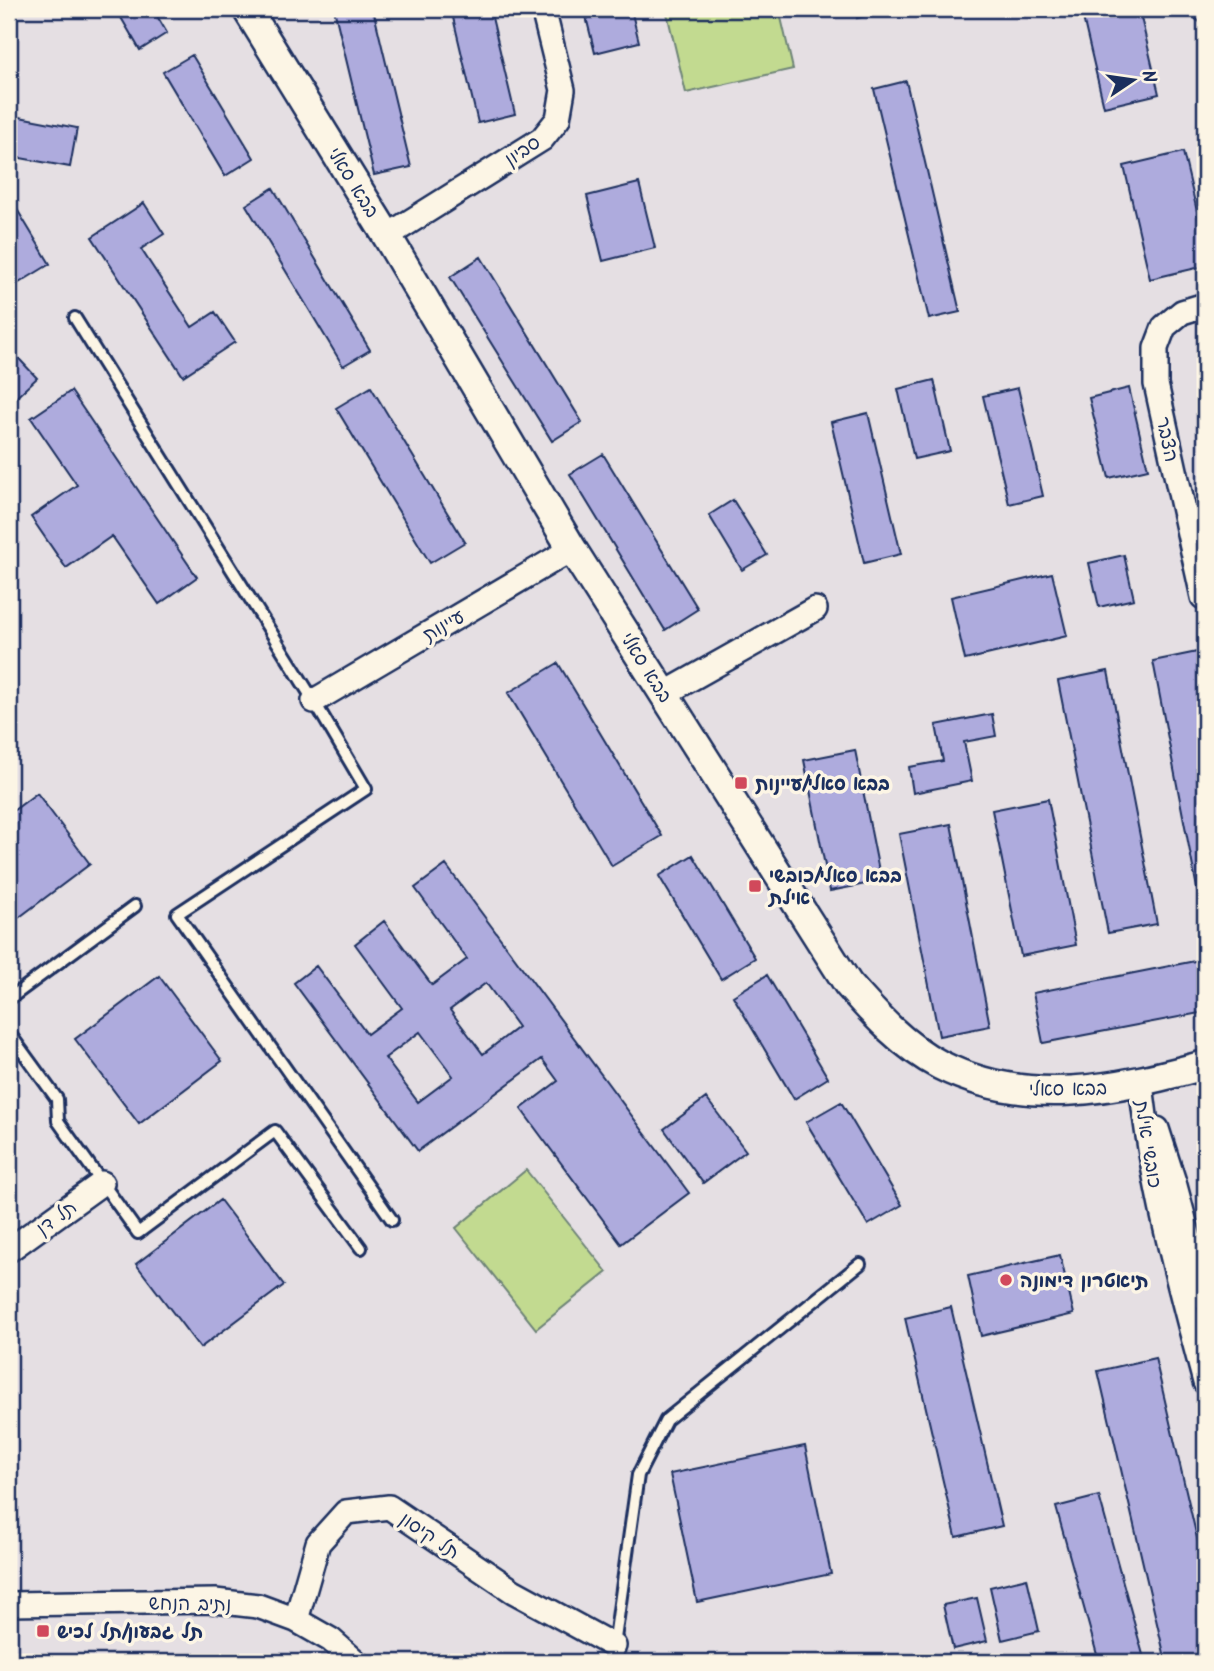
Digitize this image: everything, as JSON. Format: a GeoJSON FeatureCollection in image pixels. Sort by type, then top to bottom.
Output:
{"type":"FeatureCollection","features":[{"type":"Feature","properties":{"kind":"street","name":"בבא סאלי"},"geometry":{"type":"LineString","coordinates":[[247,9],[387,236],[572,549],[848,984],[876,1017],[910,1045],[939,1064],[972,1078],[1042,1091],[1078,1091],[1140,1083],[1205,1065]]}},
{"type":"Feature","properties":{"kind":"street","name":"סביון"},"geometry":{"type":"LineString","coordinates":[[387,236],[542,139],[558,119],[563,90],[543,9]]}},
{"type":"Feature","properties":{"kind":"street","name":"הצבר"},"geometry":{"type":"LineString","coordinates":[[1203,597],[1156,384],[1156,348],[1164,327],[1173,319],[1182,312],[1205,305]]}},
{"type":"Feature","properties":{"kind":"street","name":"עיינות"},"geometry":{"type":"LineString","coordinates":[[314,701],[572,549]]}},
{"type":"Feature","properties":{"kind":"street"},"geometry":{"type":"LineString","coordinates":[[664,694],[815,609]]}},
{"type":"Feature","properties":{"kind":"street","name":"כובשי אילת"},"geometry":{"type":"LineString","coordinates":[[1140,1083],[1174,1182],[1205,1298]]}},
{"type":"Feature","properties":{"kind":"street","name":"כובשי אילת"},"geometry":{"type":"LineString","coordinates":[[1140,1083],[1151,1165],[1163,1224],[1205,1382]]}},
{"type":"Feature","properties":{"kind":"street","name":"תל דן"},"geometry":{"type":"LineString","coordinates":[[9,1250],[102,1183]]}},
{"type":"Feature","properties":{"kind":"street","name":"תל קיסון"},"geometry":{"type":"LineString","coordinates":[[296,1620],[318,1543],[346,1512],[389,1507],[513,1591],[614,1646]]}},
{"type":"Feature","properties":{"kind":"street","name":"נתיב הנחש"},"geometry":{"type":"LineString","coordinates":[[9,1604],[215,1601],[258,1606],[296,1620],[331,1640],[356,1662]]}},
{"type":"Feature","properties":{"kind":"lane"},"geometry":{"type":"LineString","coordinates":[[75,318],[366,789],[177,914],[392,1220]]}},
{"type":"Feature","properties":{"kind":"lane"},"geometry":{"type":"LineString","coordinates":[[9,999],[135,906]]}},
{"type":"Feature","properties":{"kind":"lane"},"geometry":{"type":"LineString","coordinates":[[9,1033],[57,1098],[58,1121],[138,1233],[275,1131],[361,1248]]}},
{"type":"Feature","properties":{"kind":"lane"},"geometry":{"type":"LineString","coordinates":[[614,1646],[638,1475],[666,1420],[860,1264]]}},
{"type":"Feature","properties":{"kind":"green space"},"geometry":{"type":"Polygon","coordinates":[[[666,9],[779,9],[793,69],[686,93],[666,9]]]}},
{"type":"Feature","properties":{"kind":"green space"},"geometry":{"type":"Polygon","coordinates":[[[526,1170],[607,1272],[536,1329],[456,1228],[526,1170]]]}},
{"type":"Feature","properties":{"kind":"building"},"geometry":{"type":"Polygon","coordinates":[[[116,9],[153,9],[167,33],[140,50],[116,9]]]}},
{"type":"Feature","properties":{"kind":"building"},"geometry":{"type":"Polygon","coordinates":[[[334,9],[373,9],[411,167],[374,175],[334,9]]]}},
{"type":"Feature","properties":{"kind":"building"},"geometry":{"type":"Polygon","coordinates":[[[451,9],[490,9],[515,114],[478,123],[451,9]]]}},
{"type":"Feature","properties":{"kind":"building"},"geometry":{"type":"Polygon","coordinates":[[[584,9],[631,9],[639,42],[595,53],[584,9]]]}},
{"type":"Feature","properties":{"kind":"building"},"geometry":{"type":"Polygon","coordinates":[[[854,9],[891,9],[891,10],[857,18],[854,9]]]}},
{"type":"Feature","properties":{"kind":"building"},"geometry":{"type":"Polygon","coordinates":[[[1081,9],[1139,9],[1159,94],[1104,107],[1081,9]]]}},
{"type":"Feature","properties":{"kind":"building"},"geometry":{"type":"Polygon","coordinates":[[[192,55],[254,158],[225,176],[163,72],[192,55]]]}},
{"type":"Feature","properties":{"kind":"building"},"geometry":{"type":"Polygon","coordinates":[[[906,81],[960,312],[929,319],[874,89],[906,81]]]}},
{"type":"Feature","properties":{"kind":"building"},"geometry":{"type":"Polygon","coordinates":[[[9,115],[77,128],[70,167],[9,156],[9,115]]]}},
{"type":"Feature","properties":{"kind":"building"},"geometry":{"type":"Polygon","coordinates":[[[1183,152],[1205,245],[1205,266],[1150,279],[1124,166],[1183,152]]]}},
{"type":"Feature","properties":{"kind":"building"},"geometry":{"type":"Polygon","coordinates":[[[639,183],[655,248],[603,261],[587,196],[639,183]]]}},
{"type":"Feature","properties":{"kind":"building"},"geometry":{"type":"Polygon","coordinates":[[[273,188],[370,350],[343,366],[246,205],[273,188]]]}},
{"type":"Feature","properties":{"kind":"building"},"geometry":{"type":"Polygon","coordinates":[[[9,196],[50,264],[14,286],[9,278],[9,196]]]}},
{"type":"Feature","properties":{"kind":"building"},"geometry":{"type":"Polygon","coordinates":[[[144,203],[164,234],[141,249],[192,327],[215,312],[235,342],[183,376],[92,237],[144,203]]]}},
{"type":"Feature","properties":{"kind":"building"},"geometry":{"type":"Polygon","coordinates":[[[481,257],[582,422],[552,441],[450,277],[481,257]]]}},
{"type":"Feature","properties":{"kind":"building"},"geometry":{"type":"Polygon","coordinates":[[[9,348],[37,378],[9,404],[9,348]]]}},
{"type":"Feature","properties":{"kind":"building"},"geometry":{"type":"Polygon","coordinates":[[[934,380],[950,451],[914,459],[898,389],[934,380]]]}},
{"type":"Feature","properties":{"kind":"building"},"geometry":{"type":"Polygon","coordinates":[[[371,387],[465,542],[430,563],[336,408],[371,387]]]}},
{"type":"Feature","properties":{"kind":"building"},"geometry":{"type":"Polygon","coordinates":[[[1018,388],[1043,496],[1009,504],[983,396],[1018,388]]]}},
{"type":"Feature","properties":{"kind":"building"},"geometry":{"type":"Polygon","coordinates":[[[1129,388],[1148,469],[1109,478],[1089,398],[1129,388]]]}},
{"type":"Feature","properties":{"kind":"building"},"geometry":{"type":"Polygon","coordinates":[[[71,391],[197,577],[159,604],[112,536],[66,568],[31,517],[77,485],[31,418],[71,391]]]}},
{"type":"Feature","properties":{"kind":"building"},"geometry":{"type":"Polygon","coordinates":[[[868,413],[901,554],[864,563],[831,422],[868,413]]]}},
{"type":"Feature","properties":{"kind":"building"},"geometry":{"type":"Polygon","coordinates":[[[603,454],[698,609],[665,630],[570,474],[603,454]]]}},
{"type":"Feature","properties":{"kind":"building"},"geometry":{"type":"Polygon","coordinates":[[[733,500],[767,555],[742,570],[709,515],[733,500]]]}},
{"type":"Feature","properties":{"kind":"building"},"geometry":{"type":"Polygon","coordinates":[[[1124,555],[1134,599],[1099,607],[1089,563],[1124,555]]]}},
{"type":"Feature","properties":{"kind":"building"},"geometry":{"type":"Polygon","coordinates":[[[1052,573],[1067,636],[965,660],[951,597],[1052,573]]]}},
{"type":"Feature","properties":{"kind":"building"},"geometry":{"type":"Polygon","coordinates":[[[1202,651],[1205,665],[1205,913],[1202,914],[1153,661],[1202,651]]]}},
{"type":"Feature","properties":{"kind":"building"},"geometry":{"type":"Polygon","coordinates":[[[558,663],[662,836],[612,866],[508,693],[558,663]]]}},
{"type":"Feature","properties":{"kind":"building"},"geometry":{"type":"Polygon","coordinates":[[[1108,671],[1157,924],[1108,933],[1058,681],[1108,671]]]}},
{"type":"Feature","properties":{"kind":"building"},"geometry":{"type":"Polygon","coordinates":[[[992,714],[996,736],[964,742],[972,781],[913,793],[909,767],[943,761],[936,725],[992,714]]]}},
{"type":"Feature","properties":{"kind":"building"},"geometry":{"type":"Polygon","coordinates":[[[855,750],[881,881],[830,891],[804,760],[855,750]]]}},
{"type":"Feature","properties":{"kind":"building"},"geometry":{"type":"Polygon","coordinates":[[[37,793],[90,864],[9,925],[9,814],[37,793]]]}},
{"type":"Feature","properties":{"kind":"building"},"geometry":{"type":"Polygon","coordinates":[[[1048,799],[1076,945],[1021,956],[992,810],[1048,799]]]}},
{"type":"Feature","properties":{"kind":"building"},"geometry":{"type":"Polygon","coordinates":[[[951,824],[990,1026],[939,1036],[899,834],[951,824]]]}},
{"type":"Feature","properties":{"kind":"building"},"geometry":{"type":"Polygon","coordinates":[[[693,855],[755,958],[721,979],[659,876],[693,855]]]}},
{"type":"Feature","properties":{"kind":"building"},"geometry":{"type":"Polygon","coordinates":[[[446,865],[689,1193],[621,1244],[521,1109],[558,1081],[542,1059],[418,1151],[294,983],[316,966],[367,1034],[402,1008],[355,944],[384,921],[432,985],[467,959],[415,888],[446,865]],[[486,983],[450,1010],[483,1054],[518,1027],[486,983]],[[420,1032],[385,1058],[418,1102],[453,1076],[420,1032]]]}},
{"type":"Feature","properties":{"kind":"building"},"geometry":{"type":"Polygon","coordinates":[[[1205,959],[1205,1012],[1043,1043],[1033,993],[1205,959]]]}},
{"type":"Feature","properties":{"kind":"building"},"geometry":{"type":"Polygon","coordinates":[[[767,975],[828,1078],[794,1099],[733,996],[767,975]]]}},
{"type":"Feature","properties":{"kind":"building"},"geometry":{"type":"Polygon","coordinates":[[[159,976],[222,1061],[139,1124],[75,1039],[159,976]]]}},
{"type":"Feature","properties":{"kind":"building"},"geometry":{"type":"Polygon","coordinates":[[[706,1098],[746,1151],[703,1183],[664,1129],[706,1098]]]}},
{"type":"Feature","properties":{"kind":"building"},"geometry":{"type":"Polygon","coordinates":[[[841,1102],[902,1205],[868,1225],[806,1122],[841,1102]]]}},
{"type":"Feature","properties":{"kind":"building"},"geometry":{"type":"Polygon","coordinates":[[[220,1200],[284,1285],[200,1348],[136,1264],[220,1200]]]}},
{"type":"Feature","properties":{"kind":"building"},"geometry":{"type":"Polygon","coordinates":[[[1060,1255],[1074,1314],[981,1336],[968,1276],[1060,1255]]]}},
{"type":"Feature","properties":{"kind":"building"},"geometry":{"type":"Polygon","coordinates":[[[951,1307],[1002,1526],[956,1537],[905,1318],[951,1307]]]}},
{"type":"Feature","properties":{"kind":"building"},"geometry":{"type":"Polygon","coordinates":[[[1155,1358],[1205,1572],[1205,1662],[1166,1662],[1098,1371],[1155,1358]]]}},
{"type":"Feature","properties":{"kind":"building"},"geometry":{"type":"Polygon","coordinates":[[[805,1446],[831,1574],[697,1602],[670,1474],[805,1446]]]}},
{"type":"Feature","properties":{"kind":"building"},"geometry":{"type":"Polygon","coordinates":[[[1099,1496],[1145,1662],[1099,1662],[1056,1507],[1099,1496]]]}},
{"type":"Feature","properties":{"kind":"building"},"geometry":{"type":"Polygon","coordinates":[[[1027,1578],[1039,1631],[1002,1640],[990,1587],[1027,1578]]]}},
{"type":"Feature","properties":{"kind":"building"},"geometry":{"type":"Polygon","coordinates":[[[977,1598],[987,1641],[953,1649],[943,1605],[977,1598]]]}},
{"type":"Feature","properties":{"kind":"place","name":"בבא סאלי/עיינות"},"geometry":{"type":"Point","coordinates":[741,783]}},
{"type":"Feature","properties":{"kind":"place","name":"בבא סאלי/כובשי אילת"},"geometry":{"type":"Point","coordinates":[755,886]}},
{"type":"Feature","properties":{"kind":"place","name":"תיאטרון דימונה"},"geometry":{"type":"Point","coordinates":[1006,1280]}},
{"type":"Feature","properties":{"kind":"place","name":"תל גבעון/תל לכיש"},"geometry":{"type":"Point","coordinates":[43,1631]}}]}
